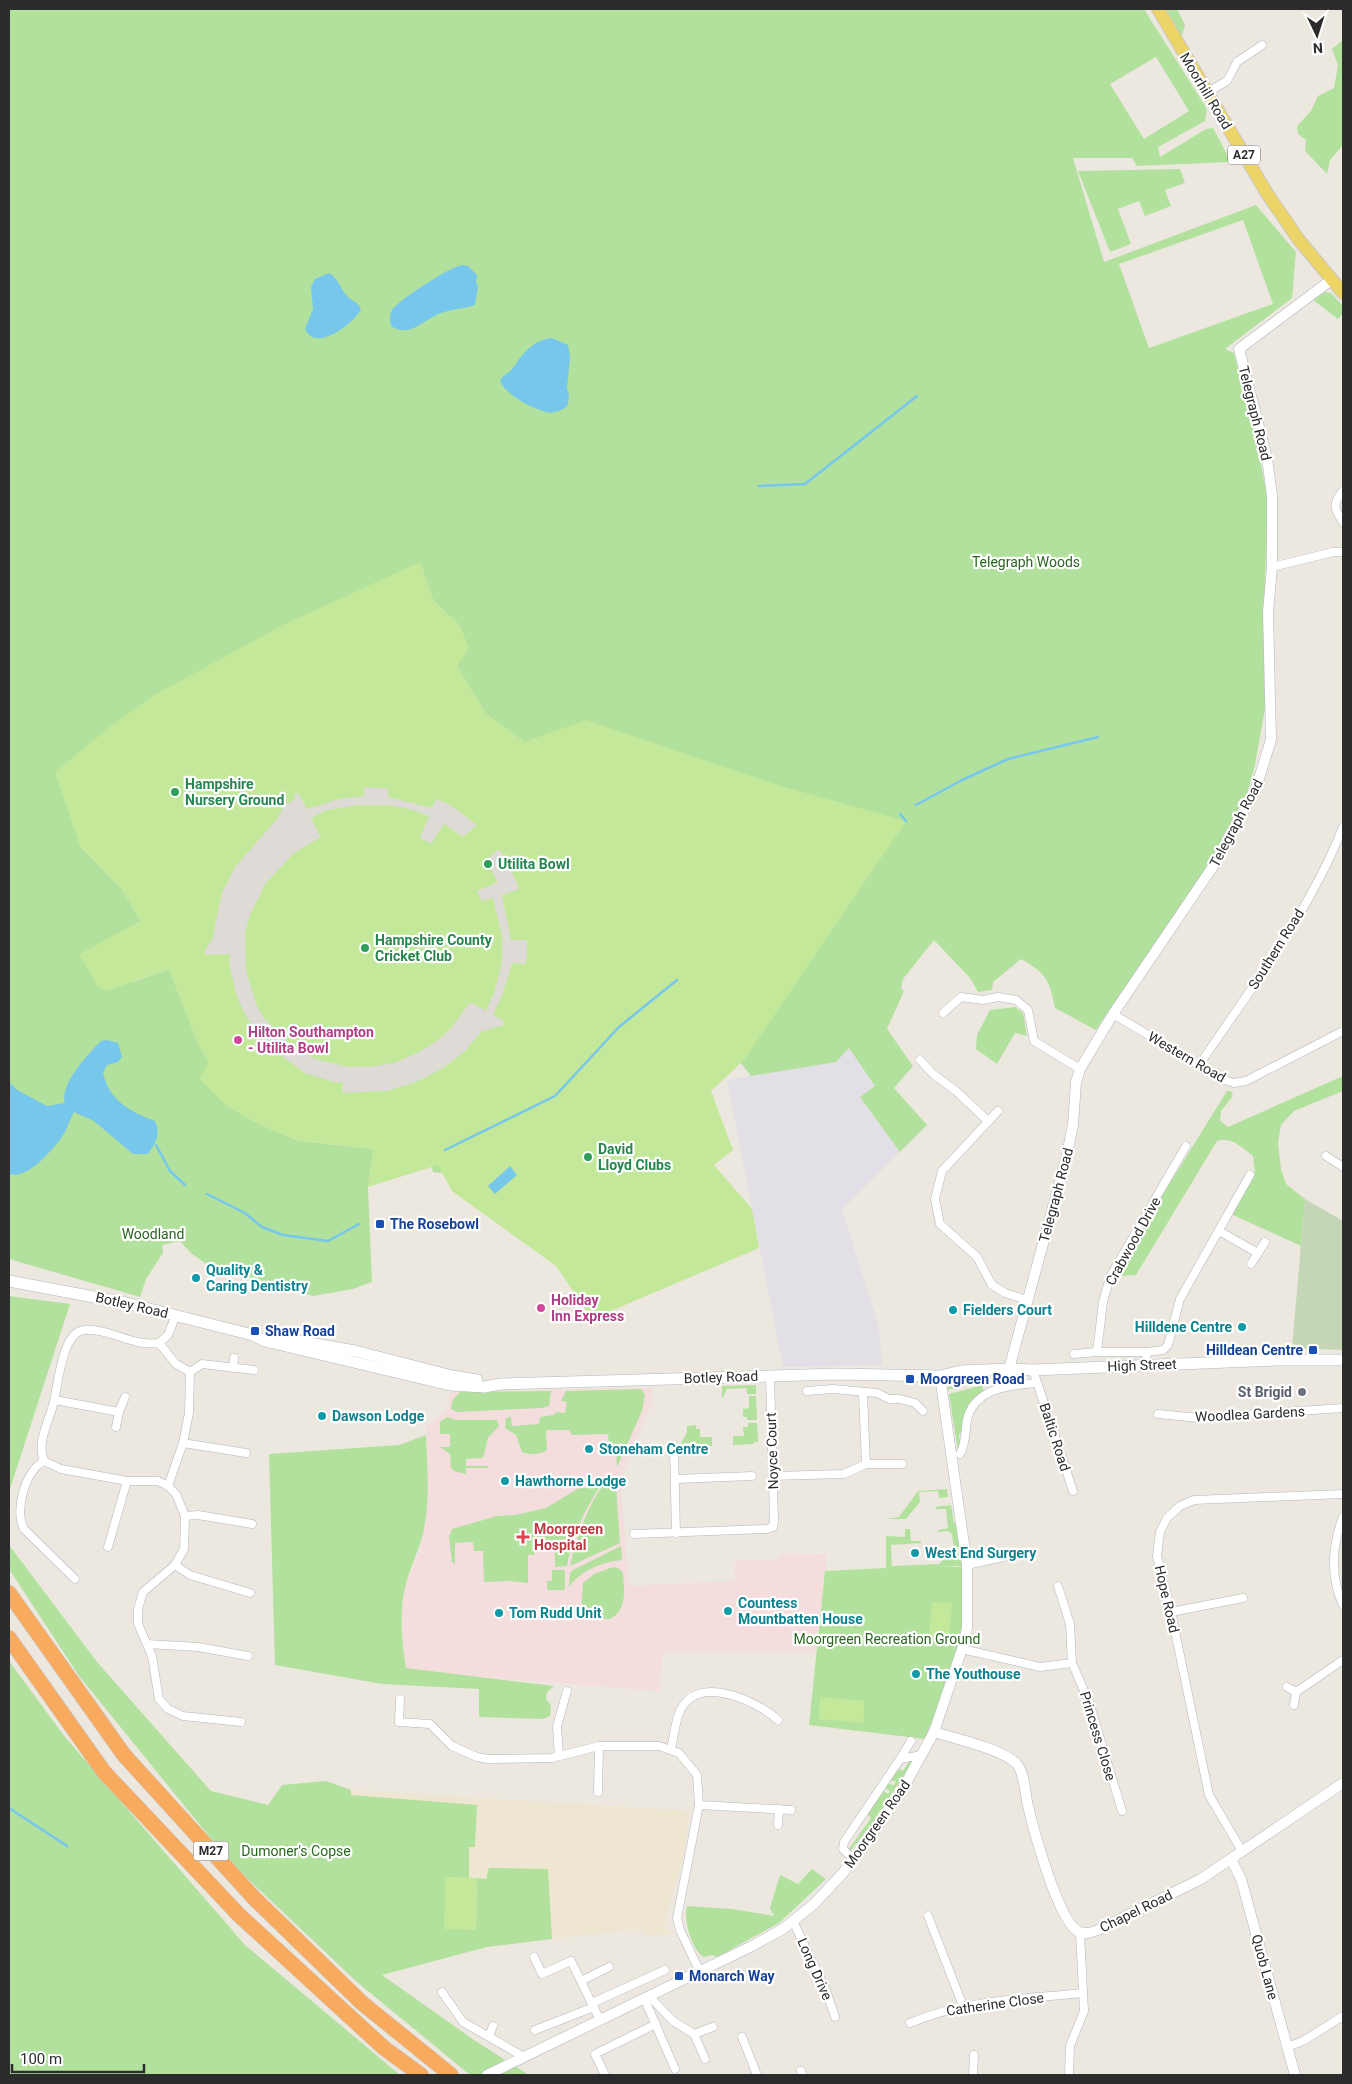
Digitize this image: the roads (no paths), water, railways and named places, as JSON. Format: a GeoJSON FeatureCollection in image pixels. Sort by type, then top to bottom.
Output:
{"type":"FeatureCollection","features":[{"type":"Feature","properties":{"kind":"highway","name":"M27"},"geometry":{"type":"LineString","coordinates":[[9,1593],[124,1755],[248,1891],[362,2003],[451,2075]]}},
{"type":"Feature","properties":{"kind":"highway","name":"M27"},"geometry":{"type":"LineString","coordinates":[[9,1638],[104,1772],[239,1915],[384,2048],[420,2075]]}},
{"type":"Feature","properties":{"kind":"main road","name":"Moorhill Road"},"geometry":{"type":"LineString","coordinates":[[1158,9],[1268,195],[1331,280],[1343,292]]}},
{"type":"Feature","properties":{"kind":"main road","name":"Botley Road"},"geometry":{"type":"LineString","coordinates":[[9,1281],[126,1303],[254,1335],[310,1341],[452,1376],[501,1384],[837,1374],[940,1376]]}},
{"type":"Feature","properties":{"kind":"main road","name":"High Street"},"geometry":{"type":"LineString","coordinates":[[940,1376],[961,1371],[1009,1369],[1033,1370],[1343,1360]]}},
{"type":"Feature","properties":{"kind":"street"},"geometry":{"type":"LineString","coordinates":[[1206,93],[1227,81],[1237,62],[1262,45]]}},
{"type":"Feature","properties":{"kind":"street","name":"Telegraph Road"},"geometry":{"type":"LineString","coordinates":[[1009,1369],[1066,1159],[1073,1125],[1076,1087],[1080,1069],[1113,1014],[1214,865],[1244,812],[1262,772],[1271,740],[1272,720],[1268,612],[1272,566],[1272,496],[1269,467],[1239,349],[1331,280]]}},
{"type":"Feature","properties":{"kind":"street"},"geometry":{"type":"LineString","coordinates":[[1343,491],[1334,502],[1335,510],[1343,522]]}},
{"type":"Feature","properties":{"kind":"street"},"geometry":{"type":"LineString","coordinates":[[1272,566],[1333,552],[1343,552]]}},
{"type":"Feature","properties":{"kind":"street","name":"Southern Road"},"geometry":{"type":"LineString","coordinates":[[1198,1064],[1254,984],[1315,886],[1343,827]]}},
{"type":"Feature","properties":{"kind":"street"},"geometry":{"type":"LineString","coordinates":[[943,1013],[961,997],[982,1000],[998,997],[1016,1000],[1028,1010],[1034,1041],[1080,1069]]}},
{"type":"Feature","properties":{"kind":"street","name":"Western Road"},"geometry":{"type":"LineString","coordinates":[[1113,1014],[1224,1080],[1240,1083],[1343,1031]]}},
{"type":"Feature","properties":{"kind":"street"},"geometry":{"type":"LineString","coordinates":[[920,1060],[933,1074],[956,1091],[988,1121]]}},
{"type":"Feature","properties":{"kind":"street"},"geometry":{"type":"LineString","coordinates":[[998,1111],[942,1171],[936,1199],[940,1224],[977,1257],[992,1285],[1006,1293],[1027,1300]]}},
{"type":"Feature","properties":{"kind":"street","name":"Crabwood Drive"},"geometry":{"type":"LineString","coordinates":[[1097,1352],[1107,1282],[1186,1146]]}},
{"type":"Feature","properties":{"kind":"street"},"geometry":{"type":"LineString","coordinates":[[1326,1156],[1343,1167]]}},
{"type":"Feature","properties":{"kind":"street"},"geometry":{"type":"LineString","coordinates":[[1074,1354],[1147,1352],[1163,1350],[1168,1345],[1180,1299],[1250,1175]]}},
{"type":"Feature","properties":{"kind":"street"},"geometry":{"type":"LineString","coordinates":[[1219,1231],[1258,1253]]}},
{"type":"Feature","properties":{"kind":"street"},"geometry":{"type":"LineString","coordinates":[[1251,1264],[1264,1242]]}},
{"type":"Feature","properties":{"kind":"street"},"geometry":{"type":"LineString","coordinates":[[176,1315],[168,1335],[159,1343],[136,1342],[99,1331],[79,1332],[69,1342],[64,1354],[55,1400],[42,1439],[41,1451],[44,1460],[61,1469],[127,1481],[158,1481],[168,1486],[176,1494],[185,1516],[184,1549],[175,1565],[143,1592],[138,1608],[138,1624],[152,1656],[159,1700],[168,1709],[183,1716],[241,1722]]}},
{"type":"Feature","properties":{"kind":"street"},"geometry":{"type":"LineString","coordinates":[[159,1343],[176,1364],[190,1372]]}},
{"type":"Feature","properties":{"kind":"street"},"geometry":{"type":"LineString","coordinates":[[1145,1365],[1147,1352]]}},
{"type":"Feature","properties":{"kind":"street"},"geometry":{"type":"LineString","coordinates":[[233,1368],[234,1358]]}},
{"type":"Feature","properties":{"kind":"street"},"geometry":{"type":"LineString","coordinates":[[190,1372],[202,1364],[254,1370]]}},
{"type":"Feature","properties":{"kind":"street","name":"Baltic Road"},"geometry":{"type":"LineString","coordinates":[[1033,1370],[1073,1491]]}},
{"type":"Feature","properties":{"kind":"street"},"geometry":{"type":"LineString","coordinates":[[168,1486],[183,1443],[191,1401],[190,1372]]}},
{"type":"Feature","properties":{"kind":"street","name":"Noyce Court"},"geometry":{"type":"LineString","coordinates":[[676,1533],[767,1529],[773,1527],[770,1376]]}},
{"type":"Feature","properties":{"kind":"street","name":"Moorgreen Road"},"geometry":{"type":"LineString","coordinates":[[489,2074],[752,1946],[793,1921],[814,1904],[853,1859],[901,1792],[934,1732],[962,1649],[967,1628],[967,1565],[940,1376]]}},
{"type":"Feature","properties":{"kind":"street"},"geometry":{"type":"LineString","coordinates":[[960,1454],[964,1448],[968,1414],[977,1402],[986,1394],[1000,1387],[1037,1383]]}},
{"type":"Feature","properties":{"kind":"street"},"geometry":{"type":"LineString","coordinates":[[808,1391],[833,1389],[877,1393],[889,1399],[900,1399],[915,1403],[923,1411]]}},
{"type":"Feature","properties":{"kind":"street"},"geometry":{"type":"LineString","coordinates":[[863,1393],[866,1464]]}},
{"type":"Feature","properties":{"kind":"street"},"geometry":{"type":"LineString","coordinates":[[116,1427],[125,1397]]}},
{"type":"Feature","properties":{"kind":"street"},"geometry":{"type":"LineString","coordinates":[[55,1400],[119,1412]]}},
{"type":"Feature","properties":{"kind":"street","name":"Woodlea Gardens"},"geometry":{"type":"LineString","coordinates":[[1158,1414],[1199,1421],[1343,1408]]}},
{"type":"Feature","properties":{"kind":"street"},"geometry":{"type":"LineString","coordinates":[[183,1443],[246,1454]]}},
{"type":"Feature","properties":{"kind":"street"},"geometry":{"type":"LineString","coordinates":[[634,1534],[676,1533],[674,1447]]}},
{"type":"Feature","properties":{"kind":"street"},"geometry":{"type":"LineString","coordinates":[[44,1460],[31,1473],[23,1496],[20,1521],[24,1529],[75,1579]]}},
{"type":"Feature","properties":{"kind":"street"},"geometry":{"type":"LineString","coordinates":[[773,1476],[844,1474],[866,1464],[902,1464]]}},
{"type":"Feature","properties":{"kind":"street"},"geometry":{"type":"LineString","coordinates":[[676,1479],[752,1476]]}},
{"type":"Feature","properties":{"kind":"street"},"geometry":{"type":"LineString","coordinates":[[108,1547],[127,1481]]}},
{"type":"Feature","properties":{"kind":"street","name":"Hope Road"},"geometry":{"type":"LineString","coordinates":[[1242,1851],[1209,1795],[1171,1612],[1161,1574],[1157,1548],[1162,1525],[1180,1506],[1194,1500],[1343,1494]]}},
{"type":"Feature","properties":{"kind":"street"},"geometry":{"type":"LineString","coordinates":[[185,1516],[198,1516],[252,1524]]}},
{"type":"Feature","properties":{"kind":"street"},"geometry":{"type":"LineString","coordinates":[[1343,1517],[1335,1544],[1334,1556],[1337,1582],[1343,1605]]}},
{"type":"Feature","properties":{"kind":"street"},"geometry":{"type":"LineString","coordinates":[[967,1565],[1016,1554]]}},
{"type":"Feature","properties":{"kind":"street"},"geometry":{"type":"LineString","coordinates":[[175,1565],[190,1575],[250,1594]]}},
{"type":"Feature","properties":{"kind":"street","name":"Princess Close"},"geometry":{"type":"LineString","coordinates":[[1058,1586],[1070,1624],[1072,1662],[1089,1702],[1122,1811]]}},
{"type":"Feature","properties":{"kind":"street"},"geometry":{"type":"LineString","coordinates":[[1171,1612],[1243,1598]]}},
{"type":"Feature","properties":{"kind":"street"},"geometry":{"type":"LineString","coordinates":[[147,1644],[198,1647],[248,1656]]}},
{"type":"Feature","properties":{"kind":"street"},"geometry":{"type":"LineString","coordinates":[[962,1649],[1040,1667],[1072,1662]]}},
{"type":"Feature","properties":{"kind":"street"},"geometry":{"type":"LineString","coordinates":[[1294,1705],[1296,1692],[1343,1660]]}},
{"type":"Feature","properties":{"kind":"street"},"geometry":{"type":"LineString","coordinates":[[1287,1688],[1296,1692]]}},
{"type":"Feature","properties":{"kind":"street"},"geometry":{"type":"LineString","coordinates":[[559,1756],[557,1726],[567,1691]]}},
{"type":"Feature","properties":{"kind":"street"},"geometry":{"type":"LineString","coordinates":[[671,1748],[680,1710],[696,1694],[730,1694],[753,1702],[778,1720]]}},
{"type":"Feature","properties":{"kind":"street"},"geometry":{"type":"LineString","coordinates":[[400,1699],[399,1722],[430,1724],[452,1746],[477,1757],[504,1759],[559,1756],[599,1746],[659,1746],[671,1748],[686,1759],[694,1770],[698,1783],[699,1805],[677,1918],[680,1930],[700,1972]]}},
{"type":"Feature","properties":{"kind":"street","name":"Chapel Road"},"geometry":{"type":"LineString","coordinates":[[934,1732],[1005,1755],[1017,1764],[1022,1776],[1036,1839],[1050,1880],[1071,1926],[1080,1933],[1098,1930],[1184,1888],[1231,1860],[1343,1784]]}},
{"type":"Feature","properties":{"kind":"street"},"geometry":{"type":"LineString","coordinates":[[853,1859],[843,1849],[844,1842],[911,1741]]}},
{"type":"Feature","properties":{"kind":"street"},"geometry":{"type":"LineString","coordinates":[[598,1792],[599,1746]]}},
{"type":"Feature","properties":{"kind":"street"},"geometry":{"type":"LineString","coordinates":[[900,1759],[922,1755]]}},
{"type":"Feature","properties":{"kind":"street"},"geometry":{"type":"LineString","coordinates":[[699,1805],[791,1810]]}},
{"type":"Feature","properties":{"kind":"street"},"geometry":{"type":"LineString","coordinates":[[778,1825],[779,1809]]}},
{"type":"Feature","properties":{"kind":"street","name":"Quob Lane"},"geometry":{"type":"LineString","coordinates":[[1231,1860],[1241,1879],[1295,2075]]}},
{"type":"Feature","properties":{"kind":"street"},"geometry":{"type":"LineString","coordinates":[[928,1916],[963,2006]]}},
{"type":"Feature","properties":{"kind":"street","name":"Long Drive"},"geometry":{"type":"LineString","coordinates":[[793,1921],[827,1993],[835,2017]]}},
{"type":"Feature","properties":{"kind":"street"},"geometry":{"type":"LineString","coordinates":[[1069,2075],[1070,2046],[1084,2011],[1080,1933]]}},
{"type":"Feature","properties":{"kind":"street"},"geometry":{"type":"LineString","coordinates":[[534,1957],[542,1974],[571,1961],[600,2020]]}},
{"type":"Feature","properties":{"kind":"street"},"geometry":{"type":"LineString","coordinates":[[581,1981],[609,1967]]}},
{"type":"Feature","properties":{"kind":"street"},"geometry":{"type":"LineString","coordinates":[[535,2030],[593,2005],[665,1970]]}},
{"type":"Feature","properties":{"kind":"street"},"geometry":{"type":"LineString","coordinates":[[442,1992],[463,2022],[524,2057]]}},
{"type":"Feature","properties":{"kind":"street","name":"Catherine Close"},"geometry":{"type":"LineString","coordinates":[[910,2023],[938,2012],[963,2006],[1083,1993]]}},
{"type":"Feature","properties":{"kind":"street"},"geometry":{"type":"LineString","coordinates":[[647,1997],[675,2069]]}},
{"type":"Feature","properties":{"kind":"street"},"geometry":{"type":"LineString","coordinates":[[647,1997],[673,2021],[694,2034],[704,2059]]}},
{"type":"Feature","properties":{"kind":"street"},"geometry":{"type":"LineString","coordinates":[[1287,2048],[1303,2041],[1343,2016]]}},
{"type":"Feature","properties":{"kind":"street"},"geometry":{"type":"LineString","coordinates":[[604,2075],[595,2054],[656,2024]]}},
{"type":"Feature","properties":{"kind":"street"},"geometry":{"type":"LineString","coordinates":[[489,2036],[493,2026]]}},
{"type":"Feature","properties":{"kind":"street"},"geometry":{"type":"LineString","coordinates":[[694,2034],[713,2027]]}},
{"type":"Feature","properties":{"kind":"street"},"geometry":{"type":"LineString","coordinates":[[742,2037],[757,2075]]}},
{"type":"Feature","properties":{"kind":"street"},"geometry":{"type":"LineString","coordinates":[[973,2075],[974,2055]]}},
{"type":"Feature","properties":{"kind":"water"},"geometry":{"type":"Polygon","coordinates":[[[462,265],[468,266],[477,275],[476,283],[478,286],[475,305],[441,313],[411,329],[404,330],[391,326],[390,314],[397,305],[414,291],[462,265]]]}},
{"type":"Feature","properties":{"kind":"water"},"geometry":{"type":"Polygon","coordinates":[[[329,273],[335,278],[347,296],[357,303],[361,310],[350,322],[334,334],[317,338],[310,336],[305,329],[313,309],[311,287],[315,279],[329,273]]]}},
{"type":"Feature","properties":{"kind":"water"},"geometry":{"type":"Polygon","coordinates":[[[552,338],[568,345],[570,357],[567,388],[569,395],[568,405],[551,413],[526,404],[513,396],[500,381],[512,370],[529,348],[539,341],[552,338]]]}},
{"type":"Feature","properties":{"kind":"water"},"geometry":{"type":"Polygon","coordinates":[[[107,1040],[118,1043],[122,1057],[118,1062],[107,1065],[103,1072],[110,1090],[122,1104],[155,1121],[157,1126],[157,1138],[148,1154],[133,1154],[94,1121],[74,1112],[66,1131],[37,1164],[23,1173],[9,1174],[9,1082],[17,1090],[47,1106],[65,1103],[66,1088],[76,1070],[101,1041],[107,1040]]]}},
{"type":"Feature","properties":{"kind":"water"},"geometry":{"type":"Polygon","coordinates":[[[510,1166],[517,1175],[495,1194],[488,1186],[510,1166]]]}},
{"type":"Feature","properties":{"kind":"waterway"},"geometry":{"type":"LineString","coordinates":[[759,486],[805,484],[917,396]]}},
{"type":"Feature","properties":{"kind":"waterway"},"geometry":{"type":"LineString","coordinates":[[916,805],[962,780],[1008,759],[1098,737]]}},
{"type":"Feature","properties":{"kind":"waterway"},"geometry":{"type":"LineString","coordinates":[[900,814],[906,821]]}},
{"type":"Feature","properties":{"kind":"waterway"},"geometry":{"type":"LineString","coordinates":[[445,1150],[555,1096],[619,1027],[677,980]]}},
{"type":"Feature","properties":{"kind":"waterway"},"geometry":{"type":"LineString","coordinates":[[156,1145],[170,1171],[185,1185]]}},
{"type":"Feature","properties":{"kind":"waterway"},"geometry":{"type":"LineString","coordinates":[[207,1194],[245,1213],[262,1227],[283,1235],[328,1241],[359,1224]]}},
{"type":"Feature","properties":{"kind":"waterway"},"geometry":{"type":"LineString","coordinates":[[9,1808],[67,1846]]}},
{"type":"Feature","properties":{"kind":"place","name":"Hampshire Nursery Ground"},"geometry":{"type":"Point","coordinates":[175,792]}},
{"type":"Feature","properties":{"kind":"place","name":"Utilita Bowl"},"geometry":{"type":"Point","coordinates":[488,864]}},
{"type":"Feature","properties":{"kind":"place","name":"Hampshire County Cricket Club"},"geometry":{"type":"Point","coordinates":[365,948]}},
{"type":"Feature","properties":{"kind":"place","name":"Hilton Southampton - Utilita Bowl"},"geometry":{"type":"Point","coordinates":[238,1040]}},
{"type":"Feature","properties":{"kind":"place","name":"David Lloyd Clubs"},"geometry":{"type":"Point","coordinates":[588,1157]}},
{"type":"Feature","properties":{"kind":"place","name":"The Rosebowl"},"geometry":{"type":"Point","coordinates":[380,1224]}},
{"type":"Feature","properties":{"kind":"place","name":"Quality & Caring Dentistry"},"geometry":{"type":"Point","coordinates":[196,1278]}},
{"type":"Feature","properties":{"kind":"place","name":"Holiday Inn Express"},"geometry":{"type":"Point","coordinates":[541,1308]}},
{"type":"Feature","properties":{"kind":"place","name":"Fielders Court"},"geometry":{"type":"Point","coordinates":[953,1310]}},
{"type":"Feature","properties":{"kind":"place","name":"Hilldene Centre"},"geometry":{"type":"Point","coordinates":[1242,1327]}},
{"type":"Feature","properties":{"kind":"place","name":"Shaw Road"},"geometry":{"type":"Point","coordinates":[255,1331]}},
{"type":"Feature","properties":{"kind":"place","name":"Hilldean Centre"},"geometry":{"type":"Point","coordinates":[1313,1350]}},
{"type":"Feature","properties":{"kind":"place","name":"Moorgreen Road"},"geometry":{"type":"Point","coordinates":[910,1379]}},
{"type":"Feature","properties":{"kind":"place","name":"St Brigid"},"geometry":{"type":"Point","coordinates":[1302,1392]}},
{"type":"Feature","properties":{"kind":"place","name":"Dawson Lodge"},"geometry":{"type":"Point","coordinates":[322,1416]}},
{"type":"Feature","properties":{"kind":"place","name":"Stoneham Centre"},"geometry":{"type":"Point","coordinates":[589,1449]}},
{"type":"Feature","properties":{"kind":"place","name":"Hawthorne Lodge"},"geometry":{"type":"Point","coordinates":[505,1481]}},
{"type":"Feature","properties":{"kind":"place","name":"Moorgreen Hospital"},"geometry":{"type":"Point","coordinates":[523,1537]}},
{"type":"Feature","properties":{"kind":"place","name":"West End Surgery"},"geometry":{"type":"Point","coordinates":[915,1553]}},
{"type":"Feature","properties":{"kind":"place","name":"Countess Mountbatten House"},"geometry":{"type":"Point","coordinates":[728,1611]}},
{"type":"Feature","properties":{"kind":"place","name":"Tom Rudd Unit"},"geometry":{"type":"Point","coordinates":[499,1613]}},
{"type":"Feature","properties":{"kind":"place","name":"The Youthouse"},"geometry":{"type":"Point","coordinates":[916,1674]}},
{"type":"Feature","properties":{"kind":"place","name":"Monarch Way"},"geometry":{"type":"Point","coordinates":[679,1976]}},
{"type":"Feature","properties":{"kind":"park label","name":"Telegraph Woods"},"geometry":{"type":"Point","coordinates":[1026,562]}},
{"type":"Feature","properties":{"kind":"park label","name":"Woodland"},"geometry":{"type":"Point","coordinates":[153,1234]}},
{"type":"Feature","properties":{"kind":"park label","name":"Moorgreen Recreation Ground"},"geometry":{"type":"Point","coordinates":[887,1639]}},
{"type":"Feature","properties":{"kind":"park label","name":"Dumoner's Copse"},"geometry":{"type":"Point","coordinates":[296,1851]}}]}
